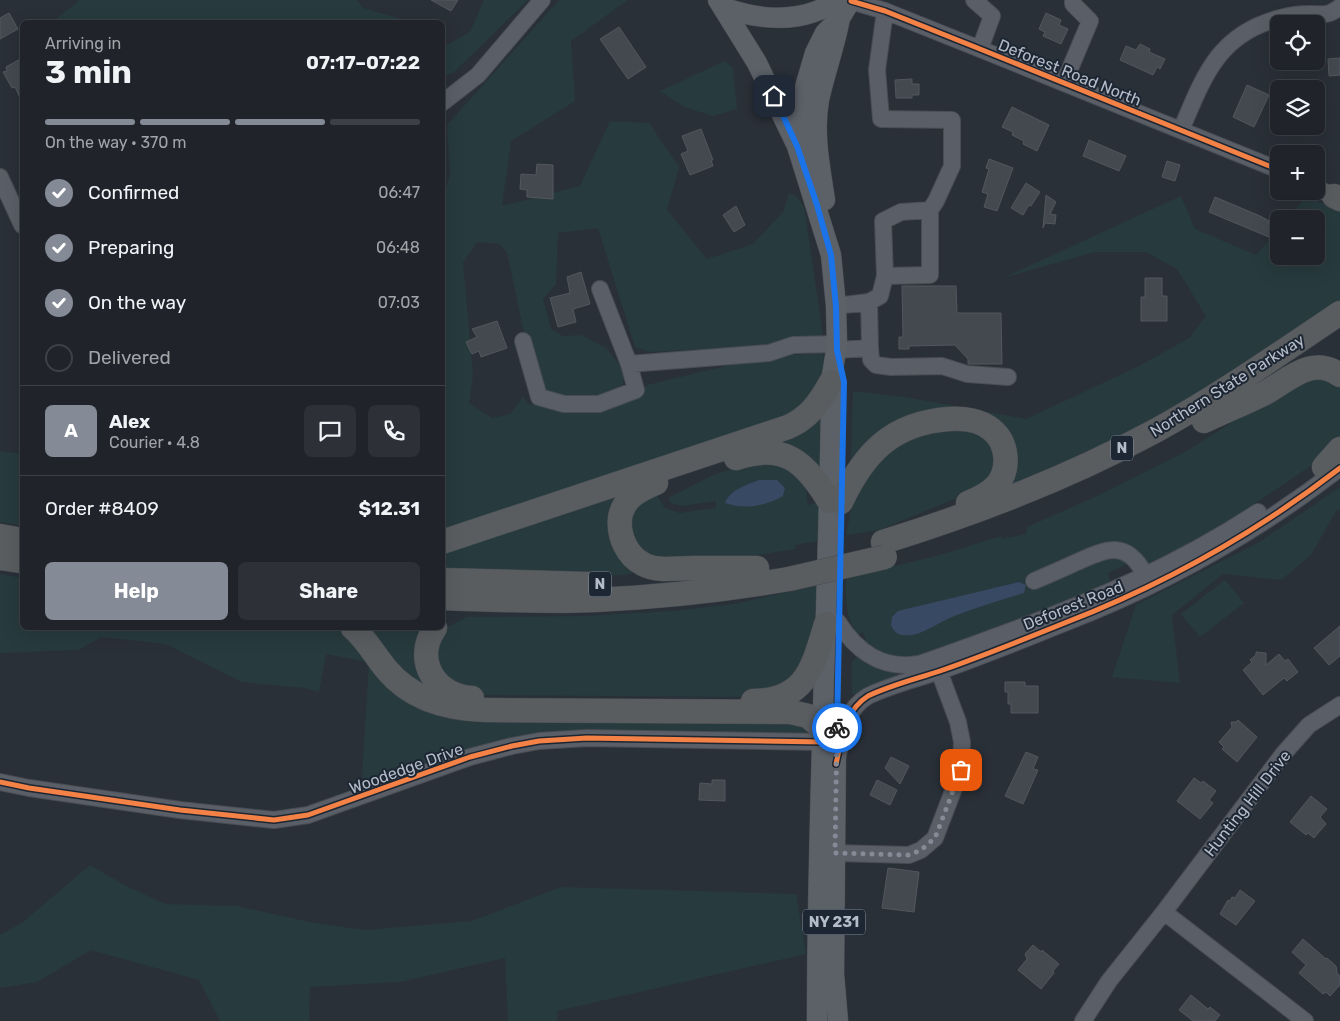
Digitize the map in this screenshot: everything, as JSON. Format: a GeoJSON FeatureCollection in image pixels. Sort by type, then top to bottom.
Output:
{"type":"FeatureCollection","features":[{"type":"Feature","properties":{"kind":"highway","name":"Northern State Parkway"},"geometry":{"type":"LineString","coordinates":[[884,550],[952,520],[1012,498],[1071,473],[1127,446],[1219,393],[1340,313]]}},
{"type":"Feature","properties":{"kind":"highway","name":"Northern State Parkway"},"geometry":{"type":"LineString","coordinates":[[445,598],[594,600],[703,592],[978,528],[1042,503],[1120,466],[1204,421],[1340,332]]}},
{"type":"Feature","properties":{"kind":"highway"},"geometry":{"type":"LineString","coordinates":[[1204,421],[1267,392],[1290,376],[1304,370],[1324,369],[1340,375]]}},
{"type":"Feature","properties":{"kind":"highway"},"geometry":{"type":"LineString","coordinates":[[445,541],[788,427],[809,414],[820,401],[831,382]]}},
{"type":"Feature","properties":{"kind":"highway"},"geometry":{"type":"LineString","coordinates":[[757,568],[664,569],[642,564],[626,547],[620,533],[620,518],[624,504],[637,492],[654,484],[747,454],[767,452],[785,456],[803,466],[835,502],[871,453],[903,430],[928,422],[954,419],[977,422],[993,430],[1002,443],[1006,457],[1004,470],[992,490],[884,550]]}},
{"type":"Feature","properties":{"kind":"highway"},"geometry":{"type":"LineString","coordinates":[[1335,464],[1340,449]]}},
{"type":"Feature","properties":{"kind":"highway"},"geometry":{"type":"LineString","coordinates":[[0,536],[20,540]]}},
{"type":"Feature","properties":{"kind":"highway"},"geometry":{"type":"LineString","coordinates":[[0,558],[20,561]]}},
{"type":"Feature","properties":{"kind":"highway","name":"Northern State Parkway"},"geometry":{"type":"LineString","coordinates":[[445,580],[539,584],[603,584],[693,577],[757,568],[789,571]]}},
{"type":"Feature","properties":{"kind":"highway"},"geometry":{"type":"LineString","coordinates":[[445,617],[460,611],[520,610],[594,600]]}},
{"type":"Feature","properties":{"kind":"highway"},"geometry":{"type":"LineString","coordinates":[[433,630],[426,649],[428,667],[439,686],[458,697],[485,699],[759,701],[785,695],[800,685],[814,664],[832,623]]}},
{"type":"Feature","properties":{"kind":"highway"},"geometry":{"type":"LineString","coordinates":[[355,630],[368,643],[388,672],[401,684],[426,700],[453,708],[485,710],[791,712],[808,716],[823,736]]}},
{"type":"Feature","properties":{"kind":"main road"},"geometry":{"type":"LineString","coordinates":[[726,2],[746,5],[776,18],[798,17],[840,1],[851,0]]}},
{"type":"Feature","properties":{"kind":"main road"},"geometry":{"type":"LineString","coordinates":[[797,146],[805,87],[815,53],[825,33],[840,18],[851,0]]}},
{"type":"Feature","properties":{"kind":"main road"},"geometry":{"type":"LineString","coordinates":[[726,2],[797,146],[817,205],[831,255]]}},
{"type":"Feature","properties":{"kind":"main road"},"geometry":{"type":"LineString","coordinates":[[837,347],[836,306],[827,211],[819,165],[817,122],[822,88],[837,38],[840,18]]}},
{"type":"Feature","properties":{"kind":"main road","name":"NY 231"},"geometry":{"type":"LineString","coordinates":[[835,502],[831,382],[837,347]]}},
{"type":"Feature","properties":{"kind":"main road","name":"NY 231"},"geometry":{"type":"LineString","coordinates":[[837,347],[844,382],[835,502],[832,623],[836,764],[834,974],[838,1021]]}},
{"type":"Feature","properties":{"kind":"main road","name":"NY 231"},"geometry":{"type":"LineString","coordinates":[[817,1021],[823,736],[832,623]]}},
{"type":"Feature","properties":{"kind":"street"},"geometry":{"type":"LineString","coordinates":[[445,101],[478,75],[542,0]]}},
{"type":"Feature","properties":{"kind":"street","name":"Deforest Road North"},"geometry":{"type":"LineString","coordinates":[[851,0],[885,11],[1270,167]]}},
{"type":"Feature","properties":{"kind":"street"},"geometry":{"type":"LineString","coordinates":[[974,0],[992,16],[980,49]]}},
{"type":"Feature","properties":{"kind":"street"},"geometry":{"type":"LineString","coordinates":[[1064,83],[1090,21],[1073,4],[1073,0]]}},
{"type":"Feature","properties":{"kind":"street"},"geometry":{"type":"LineString","coordinates":[[1181,130],[1202,81],[1215,59],[1233,40],[1258,25],[1302,14],[1330,13],[1340,7]]}},
{"type":"Feature","properties":{"kind":"street"},"geometry":{"type":"LineString","coordinates":[[885,11],[877,70],[881,119],[952,120],[952,166],[930,210],[930,275],[885,276]]}},
{"type":"Feature","properties":{"kind":"street"},"geometry":{"type":"LineString","coordinates":[[0,177],[20,220]]}},
{"type":"Feature","properties":{"kind":"street"},"geometry":{"type":"LineString","coordinates":[[836,306],[869,302],[880,296],[885,276],[883,221],[901,212],[930,210]]}},
{"type":"Feature","properties":{"kind":"street"},"geometry":{"type":"LineString","coordinates":[[523,341],[539,397],[564,404],[599,404],[636,390],[629,364],[600,289]]}},
{"type":"Feature","properties":{"kind":"street"},"geometry":{"type":"LineString","coordinates":[[869,302],[870,360],[876,364],[892,367],[942,366],[967,374],[1008,377]]}},
{"type":"Feature","properties":{"kind":"street"},"geometry":{"type":"LineString","coordinates":[[629,364],[770,353],[793,345],[870,348]]}},
{"type":"Feature","properties":{"kind":"street","name":"Deforest Road"},"geometry":{"type":"LineString","coordinates":[[832,623],[869,656],[890,664],[911,665],[935,658],[1074,607],[1145,576],[1248,519],[1335,464]]}},
{"type":"Feature","properties":{"kind":"street","name":"Deforest Road"},"geometry":{"type":"LineString","coordinates":[[836,764],[845,725],[850,713],[858,704],[875,693],[940,671],[1105,607],[1160,581],[1237,539],[1281,511],[1335,464]]}},
{"type":"Feature","properties":{"kind":"street"},"geometry":{"type":"LineString","coordinates":[[1034,581],[1109,550],[1120,551],[1130,555],[1138,563],[1145,576]]}},
{"type":"Feature","properties":{"kind":"street"},"geometry":{"type":"LineString","coordinates":[[835,853],[910,855],[921,850],[935,838],[961,770],[962,742],[958,722],[940,671]]}},
{"type":"Feature","properties":{"kind":"street","name":"Hunting Hill Drive"},"geometry":{"type":"LineString","coordinates":[[1082,1021],[1109,981],[1164,912],[1284,753],[1309,725],[1340,705]]}},
{"type":"Feature","properties":{"kind":"street","name":"Woodedge Drive"},"geometry":{"type":"LineString","coordinates":[[0,782],[180,810],[274,820],[308,815],[470,758],[512,746],[539,741],[587,738],[823,736]]}},
{"type":"Feature","properties":{"kind":"street"},"geometry":{"type":"LineString","coordinates":[[1164,912],[1304,1021]]}},
{"type":"Feature","properties":{"kind":"green space"},"geometry":{"type":"Polygon","coordinates":[[[80,0],[357,0],[363,8],[401,20],[57,20],[80,0]]]}},
{"type":"Feature","properties":{"kind":"green space"},"geometry":{"type":"Polygon","coordinates":[[[484,0],[528,0],[453,73],[445,74],[445,46],[470,32],[484,0]]]}},
{"type":"Feature","properties":{"kind":"green space"},"geometry":{"type":"Polygon","coordinates":[[[559,0],[628,0],[571,41],[575,101],[511,141],[502,206],[580,186],[610,121],[649,123],[679,167],[667,210],[707,259],[753,244],[783,212],[789,193],[797,197],[804,207],[823,335],[765,346],[649,352],[635,347],[598,228],[558,233],[556,284],[543,299],[551,329],[563,336],[581,335],[606,348],[624,370],[623,384],[598,396],[560,397],[540,390],[524,333],[507,252],[499,244],[477,242],[463,262],[473,375],[469,403],[492,418],[510,414],[523,397],[528,404],[594,408],[633,397],[647,385],[738,363],[791,355],[823,353],[825,369],[800,416],[445,537],[445,192],[450,173],[447,125],[559,0]]]}},
{"type":"Feature","properties":{"kind":"green space"},"geometry":{"type":"Polygon","coordinates":[[[725,61],[733,68],[737,109],[713,116],[684,107],[660,91],[725,61]]]}},
{"type":"Feature","properties":{"kind":"green space"},"geometry":{"type":"Polygon","coordinates":[[[1181,196],[1195,229],[1256,255],[1270,239],[1270,265],[1325,265],[1325,210],[1295,210],[1303,200],[1314,200],[1340,210],[1340,306],[1190,406],[1006,494],[1014,456],[964,415],[851,460],[853,391],[905,397],[1026,419],[1139,366],[1189,338],[1206,316],[1177,269],[1146,252],[1095,252],[1003,278],[1181,196]]]}},
{"type":"Feature","properties":{"kind":"green space"},"geometry":{"type":"Polygon","coordinates":[[[1313,376],[1326,378],[1340,385],[1340,446],[1213,532],[1149,566],[1129,551],[1112,546],[1076,557],[1032,577],[1030,581],[1036,586],[1108,555],[1120,554],[1128,559],[1125,565],[1108,573],[1110,581],[1100,588],[914,658],[886,656],[863,641],[866,638],[862,632],[858,635],[854,629],[848,615],[846,578],[940,555],[1001,536],[1002,539],[1026,534],[1027,527],[1097,496],[1187,451],[1290,385],[1301,379],[1313,376]]]}},
{"type":"Feature","properties":{"kind":"green space"},"geometry":{"type":"Polygon","coordinates":[[[818,419],[822,420],[824,470],[771,442],[818,419]]]}},
{"type":"Feature","properties":{"kind":"green space"},"geometry":{"type":"Polygon","coordinates":[[[966,429],[987,435],[1001,469],[957,498],[879,530],[846,535],[855,490],[872,465],[899,444],[929,432],[966,429]]]}},
{"type":"Feature","properties":{"kind":"green space"},"geometry":{"type":"Polygon","coordinates":[[[0,451],[20,454],[20,526],[0,522],[0,451]]]}},
{"type":"Feature","properties":{"kind":"green space"},"geometry":{"type":"Polygon","coordinates":[[[756,461],[779,461],[805,482],[808,505],[820,502],[822,540],[795,545],[796,549],[674,566],[633,547],[627,525],[634,506],[655,493],[665,508],[679,513],[716,508],[716,501],[681,506],[671,503],[668,498],[711,476],[756,461]]]}},
{"type":"Feature","properties":{"kind":"green space"},"geometry":{"type":"Polygon","coordinates":[[[1340,487],[1340,509],[1336,511],[1311,555],[1281,580],[1223,574],[1172,615],[1180,683],[1112,677],[1136,605],[1261,541],[1340,487]]]}},
{"type":"Feature","properties":{"kind":"green space"},"geometry":{"type":"Polygon","coordinates":[[[624,492],[634,568],[631,574],[592,577],[445,572],[445,551],[624,492]]]}},
{"type":"Feature","properties":{"kind":"green space"},"geometry":{"type":"Polygon","coordinates":[[[0,574],[20,578],[20,630],[342,630],[358,642],[399,693],[800,721],[806,727],[807,734],[587,734],[363,792],[365,782],[362,776],[369,662],[326,654],[319,692],[305,688],[242,682],[166,644],[101,637],[78,650],[0,653],[0,574]]]}},
{"type":"Feature","properties":{"kind":"green space"},"geometry":{"type":"Polygon","coordinates":[[[1225,580],[1244,603],[1200,637],[1181,614],[1225,580]]]}},
{"type":"Feature","properties":{"kind":"green space"},"geometry":{"type":"Polygon","coordinates":[[[820,585],[815,610],[813,653],[793,686],[750,697],[466,695],[446,685],[435,648],[445,628],[467,617],[583,616],[673,611],[734,604],[820,585]]]}},
{"type":"Feature","properties":{"kind":"green space"},"geometry":{"type":"Polygon","coordinates":[[[364,630],[430,630],[432,686],[426,696],[364,630]]]}},
{"type":"Feature","properties":{"kind":"green space"},"geometry":{"type":"Polygon","coordinates":[[[856,657],[881,669],[908,675],[852,695],[852,662],[856,657]]]}},
{"type":"Feature","properties":{"kind":"green space"},"geometry":{"type":"Polygon","coordinates":[[[90,865],[126,886],[166,904],[237,906],[314,923],[366,930],[472,921],[561,887],[796,894],[806,954],[557,1011],[557,1021],[508,1021],[505,958],[400,982],[310,987],[309,1021],[220,1021],[199,980],[91,950],[37,982],[0,988],[0,935],[23,922],[90,865]]]}},
{"type":"Feature","properties":{"kind":"water"},"geometry":{"type":"Polygon","coordinates":[[[759,480],[777,480],[785,488],[783,496],[755,506],[725,503],[727,498],[735,491],[759,480]]]}},
{"type":"Feature","properties":{"kind":"water"},"geometry":{"type":"Polygon","coordinates":[[[1019,582],[1026,585],[1024,593],[957,615],[923,632],[909,635],[900,634],[895,632],[891,625],[892,617],[898,611],[1019,582]]]}},
{"type":"Feature","properties":{"kind":"building"},"geometry":{"type":"Polygon","coordinates":[[[431,0],[458,0],[451,11],[431,0]]]}},
{"type":"Feature","properties":{"kind":"building"},"geometry":{"type":"Polygon","coordinates":[[[9,13],[18,29],[0,39],[0,18],[9,13]]]}},
{"type":"Feature","properties":{"kind":"building"},"geometry":{"type":"Polygon","coordinates":[[[1046,13],[1061,20],[1059,25],[1068,29],[1061,44],[1043,36],[1045,32],[1039,29],[1046,13]]]}},
{"type":"Feature","properties":{"kind":"building"},"geometry":{"type":"Polygon","coordinates":[[[619,27],[646,67],[628,79],[600,39],[619,27]]]}},
{"type":"Feature","properties":{"kind":"building"},"geometry":{"type":"Polygon","coordinates":[[[1140,44],[1150,49],[1149,52],[1165,59],[1160,69],[1157,67],[1153,75],[1120,60],[1126,46],[1136,50],[1140,44]]]}},
{"type":"Feature","properties":{"kind":"building"},"geometry":{"type":"Polygon","coordinates":[[[1340,58],[1340,75],[1329,76],[1328,59],[1340,58]]]}},
{"type":"Feature","properties":{"kind":"building"},"geometry":{"type":"Polygon","coordinates":[[[20,59],[20,98],[15,87],[12,88],[3,72],[7,71],[6,67],[20,59]]]}},
{"type":"Feature","properties":{"kind":"building"},"geometry":{"type":"Polygon","coordinates":[[[912,79],[912,84],[919,84],[919,95],[912,95],[912,98],[896,98],[895,80],[912,79]]]}},
{"type":"Feature","properties":{"kind":"building"},"geometry":{"type":"Polygon","coordinates":[[[1247,85],[1269,95],[1254,127],[1233,117],[1247,85]]]}},
{"type":"Feature","properties":{"kind":"building"},"geometry":{"type":"Polygon","coordinates":[[[1012,107],[1049,125],[1037,151],[1023,144],[1024,141],[1012,135],[1013,132],[1002,127],[1012,107]]]}},
{"type":"Feature","properties":{"kind":"building"},"geometry":{"type":"Polygon","coordinates":[[[701,129],[713,160],[711,160],[713,166],[690,175],[681,154],[688,151],[682,136],[701,129]]]}},
{"type":"Feature","properties":{"kind":"building"},"geometry":{"type":"Polygon","coordinates":[[[1089,140],[1126,156],[1119,171],[1083,156],[1089,140]]]}},
{"type":"Feature","properties":{"kind":"building"},"geometry":{"type":"Polygon","coordinates":[[[989,159],[1013,168],[997,211],[984,207],[988,194],[982,192],[989,169],[986,168],[989,159]]]}},
{"type":"Feature","properties":{"kind":"building"},"geometry":{"type":"Polygon","coordinates":[[[1167,161],[1180,165],[1175,181],[1162,177],[1167,161]]]}},
{"type":"Feature","properties":{"kind":"building"},"geometry":{"type":"Polygon","coordinates":[[[537,164],[553,165],[553,199],[527,197],[527,190],[520,189],[521,174],[536,175],[537,164]]]}},
{"type":"Feature","properties":{"kind":"building"},"geometry":{"type":"Polygon","coordinates":[[[1026,183],[1040,192],[1023,215],[1011,208],[1026,183]]]}},
{"type":"Feature","properties":{"kind":"building"},"geometry":{"type":"Polygon","coordinates":[[[1046,195],[1056,202],[1050,214],[1056,215],[1055,224],[1045,223],[1043,228],[1046,195]]]}},
{"type":"Feature","properties":{"kind":"building"},"geometry":{"type":"Polygon","coordinates":[[[1215,197],[1269,221],[1270,237],[1209,212],[1215,197]]]}},
{"type":"Feature","properties":{"kind":"building"},"geometry":{"type":"Polygon","coordinates":[[[736,206],[745,225],[734,232],[723,215],[736,206]]]}},
{"type":"Feature","properties":{"kind":"building"},"geometry":{"type":"Polygon","coordinates":[[[581,272],[590,304],[573,309],[576,322],[558,327],[550,298],[570,293],[567,277],[581,272]]]}},
{"type":"Feature","properties":{"kind":"building"},"geometry":{"type":"Polygon","coordinates":[[[1145,278],[1162,278],[1162,296],[1167,296],[1167,321],[1141,321],[1141,297],[1145,297],[1145,278]]]}},
{"type":"Feature","properties":{"kind":"building"},"geometry":{"type":"Polygon","coordinates":[[[902,286],[956,286],[957,313],[1001,313],[1002,364],[968,364],[968,359],[955,345],[909,346],[909,349],[899,349],[899,337],[903,337],[902,286]]]}},
{"type":"Feature","properties":{"kind":"building"},"geometry":{"type":"Polygon","coordinates":[[[497,321],[507,348],[481,357],[479,351],[472,354],[466,342],[477,337],[472,329],[497,321]]]}},
{"type":"Feature","properties":{"kind":"building"},"geometry":{"type":"Polygon","coordinates":[[[1340,626],[1340,656],[1329,665],[1314,648],[1340,626]]]}},
{"type":"Feature","properties":{"kind":"building"},"geometry":{"type":"Polygon","coordinates":[[[1256,652],[1266,653],[1266,665],[1279,654],[1285,661],[1288,659],[1298,672],[1287,681],[1284,678],[1263,695],[1243,670],[1252,662],[1250,660],[1256,655],[1256,652]]]}},
{"type":"Feature","properties":{"kind":"building"},"geometry":{"type":"Polygon","coordinates":[[[1005,682],[1025,682],[1025,686],[1038,686],[1038,713],[1011,713],[1011,704],[1008,704],[1008,692],[1005,692],[1005,682]]]}},
{"type":"Feature","properties":{"kind":"building"},"geometry":{"type":"Polygon","coordinates":[[[1238,720],[1257,737],[1237,762],[1222,749],[1224,747],[1219,742],[1232,727],[1231,722],[1238,720]]]}},
{"type":"Feature","properties":{"kind":"building"},"geometry":{"type":"Polygon","coordinates":[[[1026,752],[1038,757],[1033,769],[1038,770],[1023,804],[1005,796],[1026,752]]]}},
{"type":"Feature","properties":{"kind":"building"},"geometry":{"type":"Polygon","coordinates":[[[891,757],[909,766],[900,784],[885,768],[891,757]]]}},
{"type":"Feature","properties":{"kind":"building"},"geometry":{"type":"Polygon","coordinates":[[[1194,778],[1201,783],[1203,781],[1216,791],[1209,800],[1213,803],[1200,819],[1177,801],[1194,778]]]}},
{"type":"Feature","properties":{"kind":"building"},"geometry":{"type":"Polygon","coordinates":[[[712,780],[725,780],[725,801],[699,800],[700,783],[712,784],[712,780]]]}},
{"type":"Feature","properties":{"kind":"building"},"geometry":{"type":"Polygon","coordinates":[[[877,780],[897,790],[890,805],[870,795],[877,780]]]}},
{"type":"Feature","properties":{"kind":"building"},"geometry":{"type":"Polygon","coordinates":[[[1311,796],[1327,809],[1320,817],[1326,824],[1314,838],[1308,833],[1306,835],[1290,822],[1311,796]]]}},
{"type":"Feature","properties":{"kind":"building"},"geometry":{"type":"Polygon","coordinates":[[[888,868],[919,872],[914,912],[882,908],[888,868]]]}},
{"type":"Feature","properties":{"kind":"building"},"geometry":{"type":"Polygon","coordinates":[[[1240,890],[1255,901],[1236,925],[1220,914],[1228,900],[1230,901],[1232,897],[1235,898],[1240,890]]]}},
{"type":"Feature","properties":{"kind":"building"},"geometry":{"type":"Polygon","coordinates":[[[1303,939],[1336,966],[1337,973],[1340,976],[1340,985],[1330,996],[1326,992],[1323,994],[1299,973],[1306,965],[1292,952],[1303,939]]]}},
{"type":"Feature","properties":{"kind":"building"},"geometry":{"type":"Polygon","coordinates":[[[1033,945],[1059,964],[1041,989],[1018,970],[1027,959],[1025,954],[1033,945]]]}},
{"type":"Feature","properties":{"kind":"building"},"geometry":{"type":"Polygon","coordinates":[[[1191,995],[1208,1009],[1210,1007],[1220,1015],[1215,1021],[1193,1021],[1179,1010],[1191,995]]]}},
{"type":"Feature","properties":{"kind":"cycle path"},"geometry":{"type":"LineString","coordinates":[[851,1],[885,11],[1270,166]]}},
{"type":"Feature","properties":{"kind":"cycle path"},"geometry":{"type":"LineString","coordinates":[[836,764],[845,726],[854,709],[868,696],[1004,647],[1139,591],[1243,535],[1340,468]]}},
{"type":"Feature","properties":{"kind":"cycle path"},"geometry":{"type":"LineString","coordinates":[[0,782],[180,810],[274,820],[308,815],[470,757],[539,741],[587,738],[823,742]]}},
{"type":"Feature","properties":{"kind":"way so far"},"geometry":{"type":"LineString","coordinates":[[837,728],[835,853],[910,855],[921,850],[935,838],[961,770]]}},
{"type":"Feature","properties":{"kind":"route"},"geometry":{"type":"LineString","coordinates":[[774,96],[797,146],[817,205],[831,255],[836,306],[837,350],[844,382],[837,728]]}}]}
